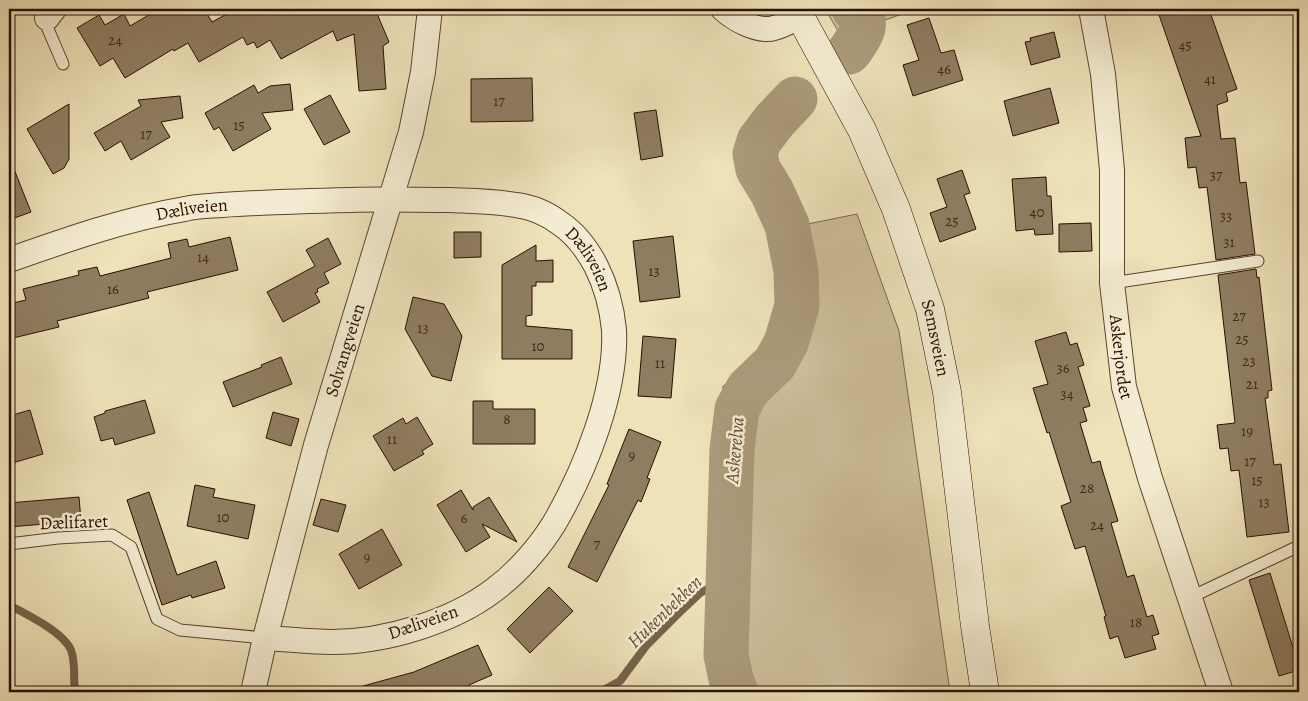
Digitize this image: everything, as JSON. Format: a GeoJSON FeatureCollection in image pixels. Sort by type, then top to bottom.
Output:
{"type":"FeatureCollection","features":[{"type":"Feature","properties":{"kind":"main road","name":"Semsveien"},"geometry":{"type":"LineString","coordinates":[[798,12],[862,130],[896,209],[930,308],[947,392],[985,692]]}},
{"type":"Feature","properties":{"kind":"street","name":"Solvangveien"},"geometry":{"type":"LineString","coordinates":[[253,692],[265,638],[316,445],[411,132],[423,72],[430,9]]}},
{"type":"Feature","properties":{"kind":"street"},"geometry":{"type":"LineString","coordinates":[[723,9],[745,24],[773,29],[798,12]]}},
{"type":"Feature","properties":{"kind":"street","name":"Askerjordet"},"geometry":{"type":"LineString","coordinates":[[1091,9],[1103,74],[1112,170],[1112,283],[1124,387],[1150,478],[1221,692]]}},
{"type":"Feature","properties":{"kind":"street","name":"Dæliveien"},"geometry":{"type":"LineString","coordinates":[[9,260],[121,224],[186,208],[269,201],[391,199],[479,201],[516,205],[537,210],[561,224],[588,251],[610,304],[614,331],[612,364],[601,415],[579,476],[554,524],[525,562],[494,590],[461,610],[418,628],[373,638],[334,642],[265,638]]}},
{"type":"Feature","properties":{"kind":"lane"},"geometry":{"type":"LineString","coordinates":[[50,13],[48,29],[63,64]]}},
{"type":"Feature","properties":{"kind":"lane"},"geometry":{"type":"LineString","coordinates":[[1112,283],[1258,261]]}},
{"type":"Feature","properties":{"kind":"lane","name":"Dælifaret"},"geometry":{"type":"LineString","coordinates":[[9,544],[112,534],[131,547],[157,619],[180,630],[265,638]]}},
{"type":"Feature","properties":{"kind":"lane"},"geometry":{"type":"LineString","coordinates":[[1189,598],[1299,546]]}},
{"type":"Feature","properties":{"kind":"shaded area"},"geometry":{"type":"Polygon","coordinates":[[[825,9],[916,9],[841,36],[825,9]]]}},
{"type":"Feature","properties":{"kind":"shaded area"},"geometry":{"type":"Polygon","coordinates":[[[857,214],[899,331],[950,692],[720,692],[723,386],[800,329],[793,227],[857,214]]]}},
{"type":"Feature","properties":{"kind":"building"},"geometry":{"type":"Polygon","coordinates":[[[159,9],[204,9],[212,22],[236,9],[375,9],[389,42],[383,46],[386,89],[359,91],[354,34],[337,41],[333,31],[281,59],[270,40],[257,48],[254,42],[247,45],[243,37],[199,62],[188,43],[174,51],[173,49],[125,78],[113,58],[100,66],[77,28],[99,15],[105,25],[124,14],[130,26],[159,9]]]}},
{"type":"Feature","properties":{"kind":"building"},"geometry":{"type":"Polygon","coordinates":[[[1157,9],[1209,9],[1237,89],[1226,93],[1228,101],[1217,105],[1221,139],[1235,138],[1240,183],[1246,182],[1255,254],[1216,260],[1207,187],[1199,188],[1196,167],[1188,168],[1185,138],[1201,136],[1157,9]]]}},
{"type":"Feature","properties":{"kind":"building"},"geometry":{"type":"Polygon","coordinates":[[[929,18],[941,53],[954,50],[963,80],[913,96],[903,65],[919,60],[907,25],[929,18]]]}},
{"type":"Feature","properties":{"kind":"building"},"geometry":{"type":"Polygon","coordinates":[[[1054,32],[1060,57],[1031,65],[1025,42],[1031,41],[1030,38],[1054,32]]]}},
{"type":"Feature","properties":{"kind":"building"},"geometry":{"type":"Polygon","coordinates":[[[532,78],[533,121],[471,122],[471,79],[532,78]]]}},
{"type":"Feature","properties":{"kind":"building"},"geometry":{"type":"Polygon","coordinates":[[[290,84],[293,110],[262,113],[271,129],[233,151],[219,127],[214,130],[205,113],[254,85],[258,93],[270,86],[290,84]]]}},
{"type":"Feature","properties":{"kind":"building"},"geometry":{"type":"Polygon","coordinates":[[[1050,88],[1059,123],[1013,136],[1004,101],[1050,88]]]}},
{"type":"Feature","properties":{"kind":"building"},"geometry":{"type":"Polygon","coordinates":[[[330,95],[350,132],[324,145],[304,109],[330,95]]]}},
{"type":"Feature","properties":{"kind":"building"},"geometry":{"type":"Polygon","coordinates":[[[180,96],[183,118],[161,122],[170,137],[131,160],[121,141],[105,151],[94,133],[141,106],[138,100],[180,96]]]}},
{"type":"Feature","properties":{"kind":"building"},"geometry":{"type":"Polygon","coordinates":[[[69,104],[69,159],[64,168],[53,174],[27,129],[69,104]]]}},
{"type":"Feature","properties":{"kind":"building"},"geometry":{"type":"Polygon","coordinates":[[[656,110],[663,156],[641,160],[634,113],[656,110]]]}},
{"type":"Feature","properties":{"kind":"building"},"geometry":{"type":"Polygon","coordinates":[[[9,160],[31,212],[9,220],[9,160]]]}},
{"type":"Feature","properties":{"kind":"building"},"geometry":{"type":"Polygon","coordinates":[[[962,170],[970,193],[964,195],[976,229],[940,242],[930,213],[947,207],[937,179],[962,170]]]}},
{"type":"Feature","properties":{"kind":"building"},"geometry":{"type":"Polygon","coordinates":[[[1046,177],[1047,196],[1051,196],[1053,234],[1035,235],[1034,229],[1016,231],[1012,179],[1046,177]]]}},
{"type":"Feature","properties":{"kind":"building"},"geometry":{"type":"Polygon","coordinates":[[[1091,223],[1092,251],[1059,252],[1059,224],[1091,223]]]}},
{"type":"Feature","properties":{"kind":"building"},"geometry":{"type":"Polygon","coordinates":[[[454,232],[481,232],[481,257],[454,258],[454,232]]]}},
{"type":"Feature","properties":{"kind":"building"},"geometry":{"type":"Polygon","coordinates":[[[673,236],[680,297],[640,302],[633,241],[673,236]]]}},
{"type":"Feature","properties":{"kind":"building"},"geometry":{"type":"Polygon","coordinates":[[[230,237],[238,270],[147,292],[149,298],[57,321],[59,327],[9,339],[9,304],[26,300],[23,289],[79,275],[78,271],[97,267],[100,276],[171,258],[168,243],[187,239],[189,247],[230,237]]]}},
{"type":"Feature","properties":{"kind":"building"},"geometry":{"type":"Polygon","coordinates":[[[328,238],[341,264],[324,273],[329,283],[317,289],[318,292],[315,293],[320,302],[283,322],[267,292],[315,266],[306,250],[328,238]]]}},
{"type":"Feature","properties":{"kind":"building"},"geometry":{"type":"Polygon","coordinates":[[[536,245],[536,261],[553,260],[553,282],[536,282],[536,286],[532,286],[532,315],[526,316],[526,326],[572,330],[572,359],[502,359],[502,265],[536,245]]]}},
{"type":"Feature","properties":{"kind":"building"},"geometry":{"type":"Polygon","coordinates":[[[1256,269],[1257,278],[1259,277],[1272,390],[1268,391],[1268,398],[1265,398],[1274,465],[1281,464],[1289,532],[1247,537],[1239,470],[1231,471],[1228,448],[1220,449],[1217,425],[1235,423],[1218,275],[1256,269]]]}},
{"type":"Feature","properties":{"kind":"building"},"geometry":{"type":"Polygon","coordinates":[[[413,297],[444,304],[462,336],[451,381],[432,376],[405,329],[413,297]]]}},
{"type":"Feature","properties":{"kind":"building"},"geometry":{"type":"Polygon","coordinates":[[[1066,332],[1070,345],[1077,343],[1084,365],[1078,367],[1090,406],[1083,408],[1087,421],[1080,423],[1092,463],[1100,461],[1118,521],[1111,523],[1127,577],[1134,575],[1147,617],[1153,615],[1159,634],[1152,636],[1156,649],[1125,658],[1118,636],[1110,639],[1104,617],[1106,616],[1085,546],[1075,549],[1061,506],[1071,502],[1033,388],[1048,384],[1035,341],[1066,332]]]}},
{"type":"Feature","properties":{"kind":"building"},"geometry":{"type":"Polygon","coordinates":[[[643,336],[676,339],[671,398],[638,396],[643,336]]]}},
{"type":"Feature","properties":{"kind":"building"},"geometry":{"type":"Polygon","coordinates":[[[281,357],[292,384],[233,407],[223,382],[262,367],[261,365],[281,357]]]}},
{"type":"Feature","properties":{"kind":"building"},"geometry":{"type":"Polygon","coordinates":[[[145,400],[155,433],[115,445],[113,438],[101,441],[94,417],[105,413],[105,411],[145,400]]]}},
{"type":"Feature","properties":{"kind":"building"},"geometry":{"type":"Polygon","coordinates":[[[473,401],[493,401],[493,409],[535,409],[535,444],[473,444],[473,401]]]}},
{"type":"Feature","properties":{"kind":"building"},"geometry":{"type":"Polygon","coordinates":[[[30,410],[43,454],[9,464],[9,416],[30,410]]]}},
{"type":"Feature","properties":{"kind":"building"},"geometry":{"type":"Polygon","coordinates":[[[273,412],[299,419],[291,446],[266,438],[273,412]]]}},
{"type":"Feature","properties":{"kind":"building"},"geometry":{"type":"Polygon","coordinates":[[[417,417],[433,444],[422,451],[424,454],[394,471],[373,436],[403,418],[406,424],[417,417]]]}},
{"type":"Feature","properties":{"kind":"building"},"geometry":{"type":"Polygon","coordinates":[[[629,429],[661,442],[647,478],[650,479],[641,502],[638,500],[597,582],[568,567],[609,485],[607,484],[629,429]]]}},
{"type":"Feature","properties":{"kind":"building"},"geometry":{"type":"Polygon","coordinates":[[[195,485],[215,489],[213,497],[255,505],[248,539],[187,526],[195,485]]]}},
{"type":"Feature","properties":{"kind":"building"},"geometry":{"type":"Polygon","coordinates":[[[461,490],[473,510],[473,507],[489,497],[517,542],[482,524],[490,537],[466,552],[437,505],[461,490]]]}},
{"type":"Feature","properties":{"kind":"building"},"geometry":{"type":"Polygon","coordinates":[[[149,492],[177,575],[216,561],[225,588],[192,598],[191,595],[162,605],[127,500],[149,492]]]}},
{"type":"Feature","properties":{"kind":"building"},"geometry":{"type":"Polygon","coordinates":[[[79,497],[81,521],[9,527],[9,503],[79,497]]]}},
{"type":"Feature","properties":{"kind":"building"},"geometry":{"type":"Polygon","coordinates":[[[321,499],[346,505],[338,532],[313,525],[321,499]]]}},
{"type":"Feature","properties":{"kind":"building"},"geometry":{"type":"Polygon","coordinates":[[[382,529],[402,565],[359,589],[339,554],[382,529]]]}},
{"type":"Feature","properties":{"kind":"building"},"geometry":{"type":"Polygon","coordinates":[[[1270,573],[1299,667],[1299,670],[1279,676],[1249,580],[1270,573]]]}},
{"type":"Feature","properties":{"kind":"building"},"geometry":{"type":"Polygon","coordinates":[[[549,587],[573,611],[530,653],[507,629],[549,587]]]}},
{"type":"Feature","properties":{"kind":"building"},"geometry":{"type":"Polygon","coordinates":[[[478,645],[492,675],[458,692],[364,692],[363,686],[414,672],[478,645]]]}},
{"type":"Feature","properties":{"kind":"waterway","name":"Askerelva"},"geometry":{"type":"LineString","coordinates":[[849,52],[860,36],[863,25],[863,19],[854,9]]}},
{"type":"Feature","properties":{"kind":"waterway","name":"Askerelva"},"geometry":{"type":"LineString","coordinates":[[736,692],[726,655],[732,450],[737,409],[748,389],[775,363],[786,343],[797,306],[796,271],[787,225],[772,192],[758,169],[755,154],[759,141],[775,120],[795,99]]}},
{"type":"Feature","properties":{"kind":"waterway","name":"Hukenbekken"},"geometry":{"type":"LineString","coordinates":[[600,692],[620,681],[646,646],[700,593],[715,585],[728,573]]}},
{"type":"Feature","properties":{"kind":"waterway","name":"Hukenbekken"},"geometry":{"type":"LineString","coordinates":[[9,605],[43,624],[67,643],[73,660],[75,692]]}}]}
